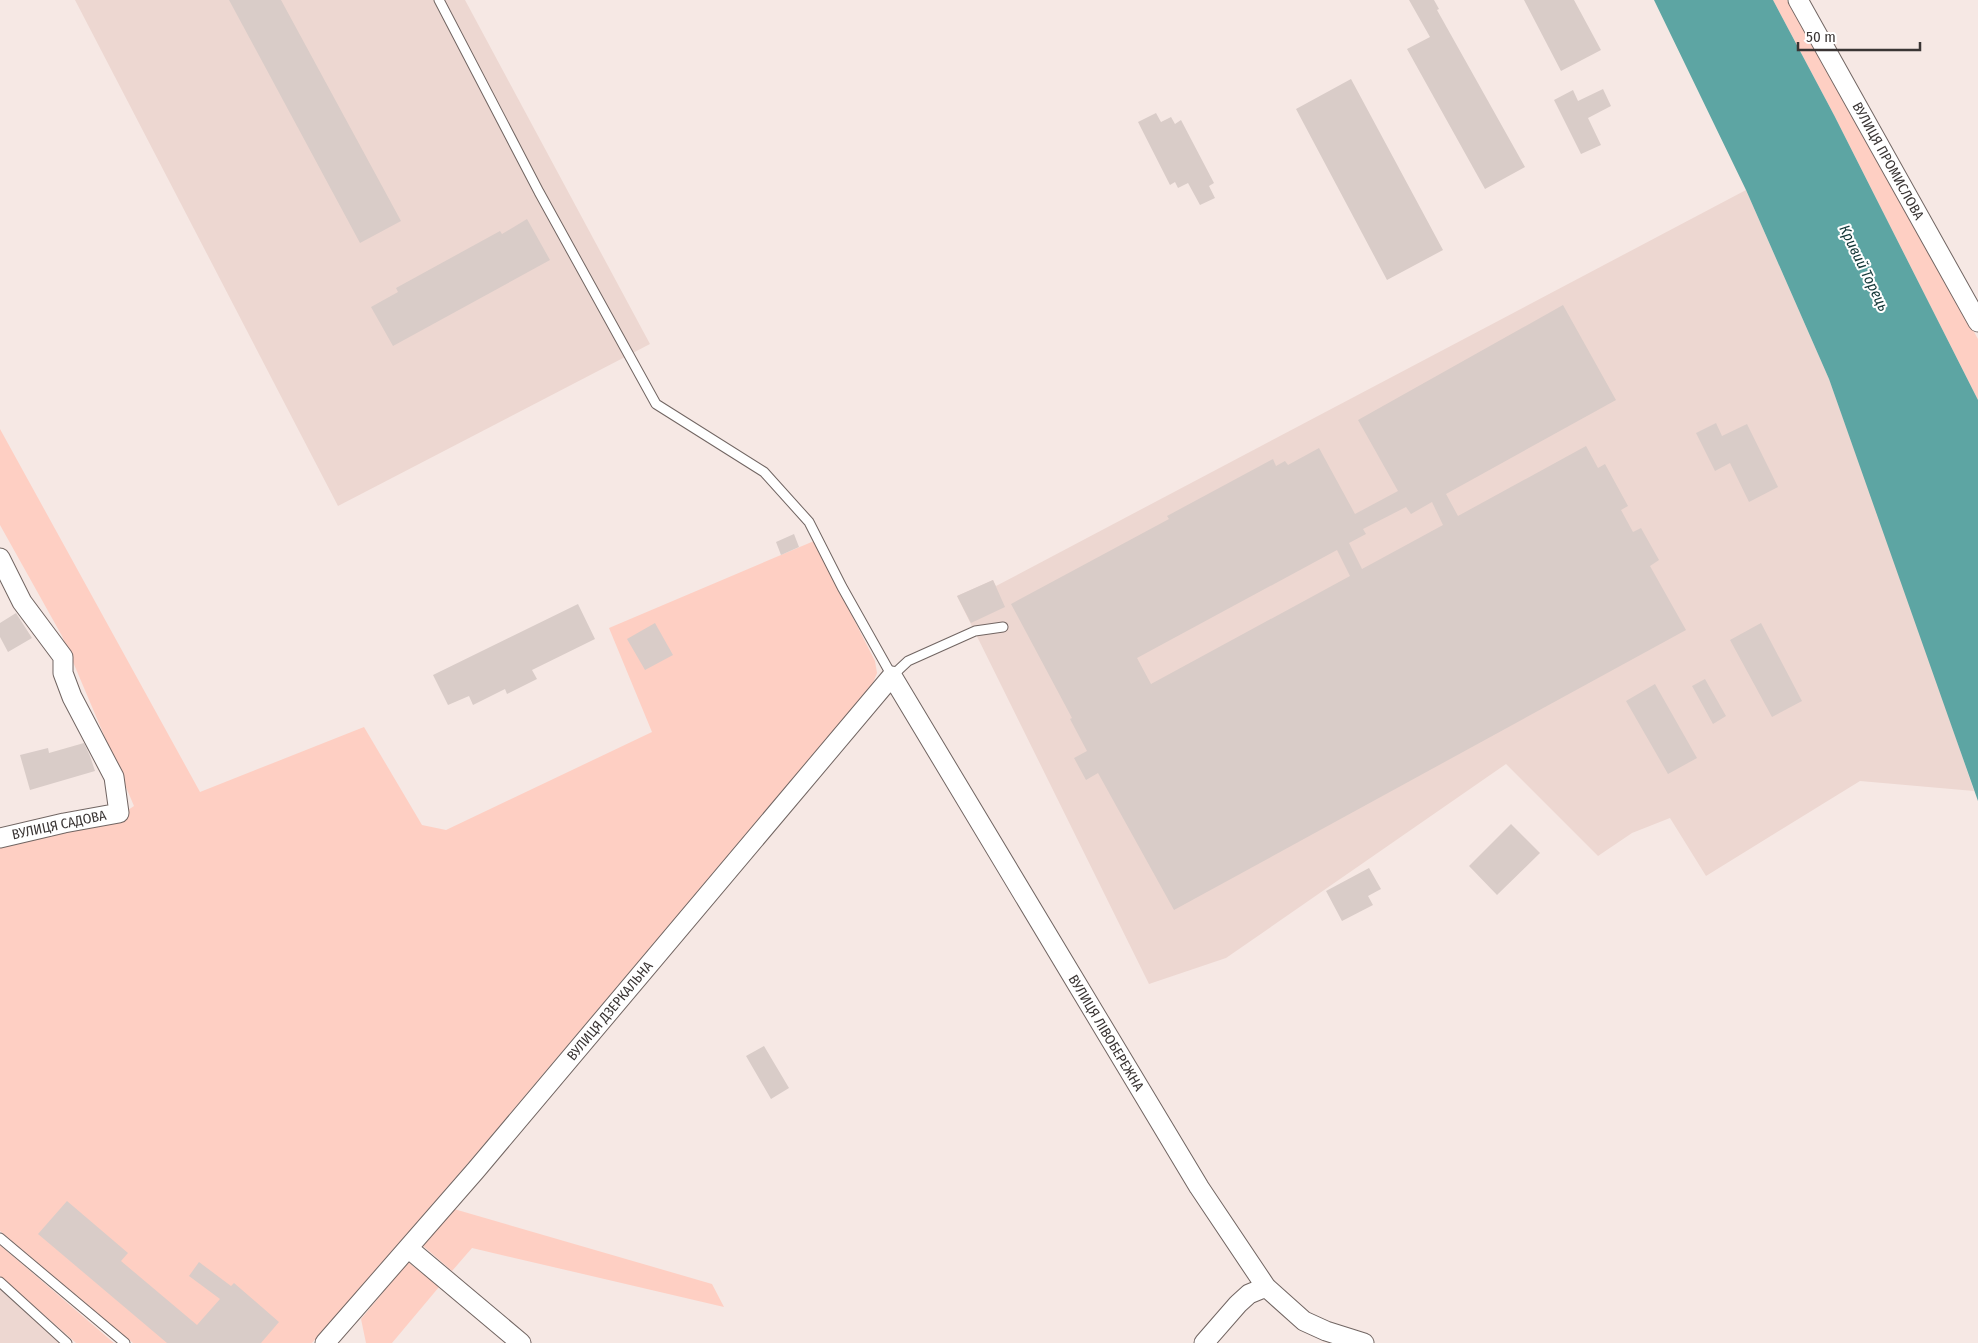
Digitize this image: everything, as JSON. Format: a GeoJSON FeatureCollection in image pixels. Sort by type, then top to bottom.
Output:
{"type":"FeatureCollection","features":[{"type":"Feature","properties":{"kind":"street","name":"ВУЛИЦЯ ПРОМИСЛОВА"},"geometry":{"type":"LineString","coordinates":[[1798,0],[1978,322]]}},
{"type":"Feature","properties":{"kind":"street","name":"ВУЛИЦЯ САДОВА"},"geometry":{"type":"LineString","coordinates":[[0,558],[22,602],[63,657],[63,673],[72,697],[114,777],[119,813],[64,823],[0,838]]}},
{"type":"Feature","properties":{"kind":"street","name":"ВУЛИЦЯ ДЗЕРКАЛЬНА"},"geometry":{"type":"LineString","coordinates":[[325,1343],[488,1155],[892,676]]}},
{"type":"Feature","properties":{"kind":"street","name":"ВУЛИЦЯ ЛІВОБЕРЕЖНА"},"geometry":{"type":"LineString","coordinates":[[892,676],[1199,1187],[1266,1287],[1304,1322],[1364,1343]]}},
{"type":"Feature","properties":{"kind":"street"},"geometry":{"type":"LineString","coordinates":[[408,1248],[521,1343]]}},
{"type":"Feature","properties":{"kind":"street"},"geometry":{"type":"LineString","coordinates":[[1204,1343],[1249,1294],[1266,1287]]}},
{"type":"Feature","properties":{"kind":"lane"},"geometry":{"type":"LineString","coordinates":[[439,0],[539,192],[656,404],[764,472],[809,522],[842,587],[892,676],[908,661],[975,631],[1003,627]]}},
{"type":"Feature","properties":{"kind":"lane"},"geometry":{"type":"LineString","coordinates":[[0,1238],[125,1343]]}},
{"type":"Feature","properties":{"kind":"lane"},"geometry":{"type":"LineString","coordinates":[[0,1282],[68,1343]]}},
{"type":"Feature","properties":{"kind":"shaded area"},"geometry":{"type":"Polygon","coordinates":[[[75,0],[465,0],[650,344],[338,506],[75,0]]]}},
{"type":"Feature","properties":{"kind":"shaded area"},"geometry":{"type":"Polygon","coordinates":[[[1773,0],[1787,0],[1978,339],[1978,400],[1834,115],[1773,0]]]}},
{"type":"Feature","properties":{"kind":"shaded area"},"geometry":{"type":"Polygon","coordinates":[[[1746,190],[1829,379],[1919,629],[1974,791],[1860,781],[1706,876],[1670,818],[1632,833],[1598,856],[1506,764],[1226,958],[1149,984],[957,596],[993,580],[996,586],[1746,190]]]}},
{"type":"Feature","properties":{"kind":"shaded area"},"geometry":{"type":"Polygon","coordinates":[[[0,429],[200,792],[364,727],[422,825],[446,830],[652,732],[609,628],[814,541],[875,661],[877,673],[873,683],[469,1162],[312,1343],[133,1343],[0,1231],[0,843],[119,816],[134,806],[62,636],[0,525],[0,429]]]}},
{"type":"Feature","properties":{"kind":"shaded area"},"geometry":{"type":"Polygon","coordinates":[[[454,1209],[712,1284],[724,1307],[472,1248],[452,1271],[422,1245],[454,1209]]]}},
{"type":"Feature","properties":{"kind":"shaded area"},"geometry":{"type":"Polygon","coordinates":[[[0,1245],[114,1343],[76,1343],[0,1276],[0,1245]]]}},
{"type":"Feature","properties":{"kind":"shaded area"},"geometry":{"type":"Polygon","coordinates":[[[408,1262],[439,1287],[392,1343],[366,1343],[361,1319],[408,1262]]]}},
{"type":"Feature","properties":{"kind":"shaded area"},"geometry":{"type":"Polygon","coordinates":[[[0,1289],[60,1343],[0,1343],[0,1289]]]}},
{"type":"Feature","properties":{"kind":"water","name":"Кривий Торець"},"geometry":{"type":"Polygon","coordinates":[[[1654,0],[1773,0],[1834,115],[1978,400],[1978,801],[1829,379],[1746,190],[1654,0]]]}},
{"type":"Feature","properties":{"kind":"building"},"geometry":{"type":"Polygon","coordinates":[[[229,0],[281,0],[401,221],[360,243],[229,0]]]}},
{"type":"Feature","properties":{"kind":"building"},"geometry":{"type":"Polygon","coordinates":[[[1409,0],[1434,0],[1439,9],[1437,10],[1525,167],[1485,189],[1407,49],[1430,37],[1409,0]]]}},
{"type":"Feature","properties":{"kind":"building"},"geometry":{"type":"Polygon","coordinates":[[[1524,0],[1574,0],[1601,50],[1561,71],[1524,0]]]}},
{"type":"Feature","properties":{"kind":"building"},"geometry":{"type":"Polygon","coordinates":[[[1351,79],[1443,250],[1387,280],[1296,109],[1351,79]]]}},
{"type":"Feature","properties":{"kind":"building"},"geometry":{"type":"Polygon","coordinates":[[[1603,89],[1611,106],[1588,118],[1601,145],[1581,154],[1554,100],[1573,90],[1578,101],[1603,89]]]}},
{"type":"Feature","properties":{"kind":"building"},"geometry":{"type":"Polygon","coordinates":[[[1156,113],[1161,122],[1171,117],[1175,124],[1181,120],[1214,183],[1209,186],[1215,198],[1200,205],[1188,183],[1178,188],[1175,182],[1170,185],[1138,122],[1156,113]]]}},
{"type":"Feature","properties":{"kind":"building"},"geometry":{"type":"Polygon","coordinates":[[[527,219],[550,260],[393,346],[371,307],[398,292],[396,288],[500,231],[502,234],[527,219]]]}},
{"type":"Feature","properties":{"kind":"building"},"geometry":{"type":"Polygon","coordinates":[[[1563,305],[1616,400],[1446,494],[1458,516],[1586,446],[1598,468],[1605,464],[1628,506],[1621,510],[1633,532],[1641,528],[1659,560],[1650,566],[1686,630],[1174,910],[1098,773],[1086,780],[1074,758],[1087,751],[1070,719],[1072,718],[1011,604],[1169,519],[1167,516],[1273,459],[1276,466],[1285,461],[1288,465],[1319,448],[1355,514],[1398,491],[1358,420],[1563,305]],[[1432,502],[1411,514],[1406,507],[1363,529],[1366,534],[1349,543],[1362,569],[1443,525],[1432,502]],[[1337,550],[1137,658],[1151,684],[1350,576],[1337,550]]]}},
{"type":"Feature","properties":{"kind":"building"},"geometry":{"type":"Polygon","coordinates":[[[1716,423],[1722,436],[1747,424],[1778,487],[1749,502],[1730,463],[1715,471],[1696,433],[1716,423]]]}},
{"type":"Feature","properties":{"kind":"building"},"geometry":{"type":"Polygon","coordinates":[[[794,534],[799,547],[781,555],[776,542],[794,534]]]}},
{"type":"Feature","properties":{"kind":"building"},"geometry":{"type":"Polygon","coordinates":[[[993,580],[1005,607],[971,623],[957,596],[993,580]]]}},
{"type":"Feature","properties":{"kind":"building"},"geometry":{"type":"Polygon","coordinates":[[[578,604],[595,639],[532,670],[537,679],[507,694],[505,689],[473,705],[469,696],[448,705],[433,675],[578,604]]]}},
{"type":"Feature","properties":{"kind":"building"},"geometry":{"type":"Polygon","coordinates":[[[16,613],[32,638],[8,652],[0,637],[0,623],[16,613]]]}},
{"type":"Feature","properties":{"kind":"building"},"geometry":{"type":"Polygon","coordinates":[[[655,623],[673,655],[645,670],[627,639],[655,623]]]}},
{"type":"Feature","properties":{"kind":"building"},"geometry":{"type":"Polygon","coordinates":[[[1761,623],[1802,701],[1772,717],[1730,640],[1761,623]]]}},
{"type":"Feature","properties":{"kind":"building"},"geometry":{"type":"Polygon","coordinates":[[[1705,679],[1726,716],[1713,724],[1692,686],[1705,679]]]}},
{"type":"Feature","properties":{"kind":"building"},"geometry":{"type":"Polygon","coordinates":[[[1655,684],[1697,758],[1668,774],[1626,701],[1655,684]]]}},
{"type":"Feature","properties":{"kind":"building"},"geometry":{"type":"Polygon","coordinates":[[[84,743],[95,771],[30,790],[20,755],[48,748],[49,753],[84,743]]]}},
{"type":"Feature","properties":{"kind":"building"},"geometry":{"type":"Polygon","coordinates":[[[1511,824],[1540,853],[1497,895],[1469,866],[1511,824]]]}},
{"type":"Feature","properties":{"kind":"building"},"geometry":{"type":"Polygon","coordinates":[[[1369,868],[1381,889],[1368,896],[1373,905],[1342,921],[1326,891],[1369,868]]]}},
{"type":"Feature","properties":{"kind":"building"},"geometry":{"type":"Polygon","coordinates":[[[764,1046],[789,1088],[771,1099],[746,1056],[764,1046]]]}},
{"type":"Feature","properties":{"kind":"building"},"geometry":{"type":"Polygon","coordinates":[[[67,1201],[128,1253],[121,1261],[197,1325],[220,1299],[189,1276],[199,1262],[231,1286],[234,1283],[279,1322],[261,1343],[167,1343],[38,1234],[67,1201]]]}}]}
